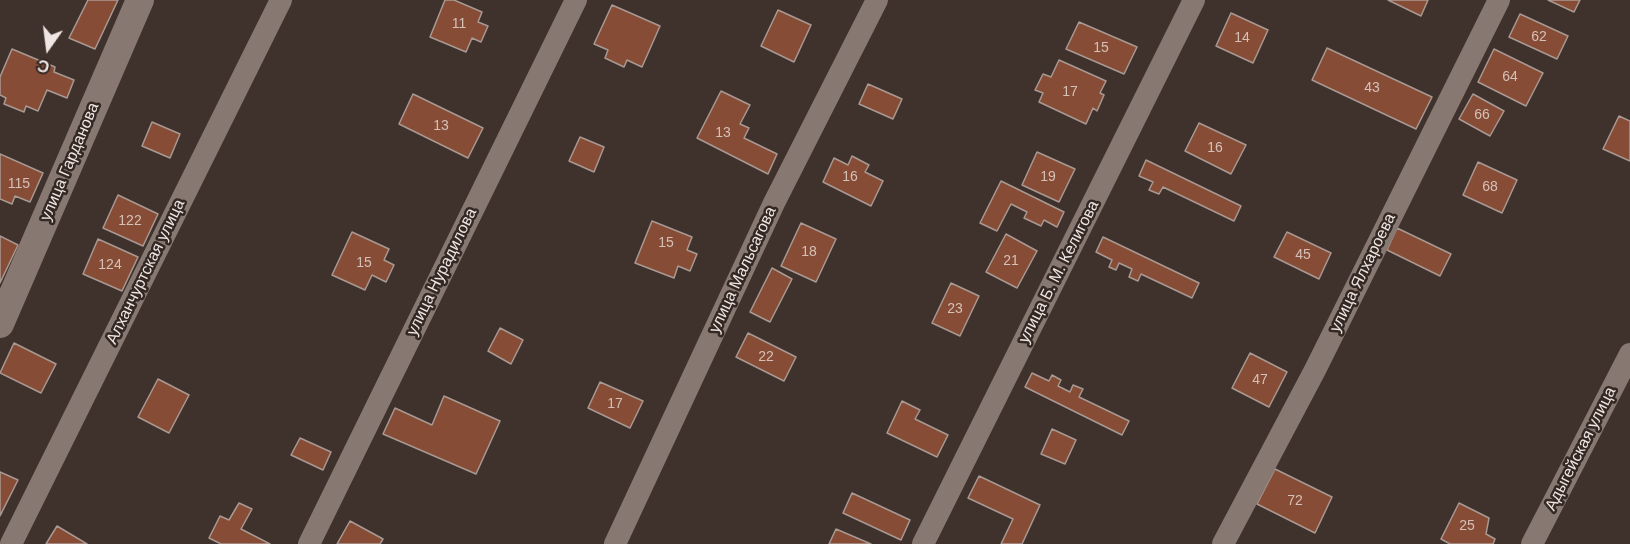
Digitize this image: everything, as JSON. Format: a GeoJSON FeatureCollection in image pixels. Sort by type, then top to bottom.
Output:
{"type":"FeatureCollection","features":[{"type":"Feature","properties":{"kind":"street","name":"улица Гарданова"},"geometry":{"type":"LineString","coordinates":[[0,324],[140,0]]}},
{"type":"Feature","properties":{"kind":"street","name":"Алханчуртская улица"},"geometry":{"type":"LineString","coordinates":[[11,544],[280,0]]}},
{"type":"Feature","properties":{"kind":"street","name":"улица Нурадилова"},"geometry":{"type":"LineString","coordinates":[[309,544],[576,0]]}},
{"type":"Feature","properties":{"kind":"street","name":"улица Мальсагова"},"geometry":{"type":"LineString","coordinates":[[615,544],[774,203],[877,0]]}},
{"type":"Feature","properties":{"kind":"street","name":"улица Б. М. Келигова"},"geometry":{"type":"LineString","coordinates":[[923,544],[1194,0]]}},
{"type":"Feature","properties":{"kind":"street","name":"улица Ялхароева"},"geometry":{"type":"LineString","coordinates":[[1223,544],[1315,370],[1499,0]]}},
{"type":"Feature","properties":{"kind":"street","name":"Адыгейская улица"},"geometry":{"type":"LineString","coordinates":[[1532,544],[1630,354]]}},
{"type":"Feature","properties":{"kind":"building"},"geometry":{"type":"Polygon","coordinates":[[[88,0],[118,0],[95,49],[69,38],[88,0]]]}},
{"type":"Feature","properties":{"kind":"building"},"geometry":{"type":"Polygon","coordinates":[[[445,0],[454,0],[482,12],[478,22],[488,26],[481,42],[472,38],[466,52],[430,37],[445,0]]]}},
{"type":"Feature","properties":{"kind":"building"},"geometry":{"type":"Polygon","coordinates":[[[1388,0],[1428,0],[1421,16],[1388,0]]]}},
{"type":"Feature","properties":{"kind":"building"},"geometry":{"type":"Polygon","coordinates":[[[1548,0],[1580,0],[1574,12],[1548,0]]]}},
{"type":"Feature","properties":{"kind":"building"},"geometry":{"type":"Polygon","coordinates":[[[612,5],[660,26],[642,67],[627,60],[624,67],[605,58],[608,50],[594,44],[612,5]]]}},
{"type":"Feature","properties":{"kind":"building"},"geometry":{"type":"Polygon","coordinates":[[[778,10],[811,25],[794,62],[761,46],[778,10]]]}},
{"type":"Feature","properties":{"kind":"building"},"geometry":{"type":"Polygon","coordinates":[[[1231,13],[1268,30],[1253,63],[1216,46],[1231,13]]]}},
{"type":"Feature","properties":{"kind":"building"},"geometry":{"type":"Polygon","coordinates":[[[1520,14],[1568,36],[1557,59],[1509,37],[1520,14]]]}},
{"type":"Feature","properties":{"kind":"building"},"geometry":{"type":"Polygon","coordinates":[[[1079,22],[1137,47],[1124,74],[1066,49],[1079,22]]]}},
{"type":"Feature","properties":{"kind":"building"},"geometry":{"type":"Polygon","coordinates":[[[1327,48],[1432,97],[1416,129],[1312,80],[1327,48]]]}},
{"type":"Feature","properties":{"kind":"building"},"geometry":{"type":"Polygon","coordinates":[[[12,49],[55,67],[54,72],[74,80],[67,98],[47,90],[38,111],[26,106],[24,112],[4,104],[6,98],[0,95],[0,77],[12,49]]]}},
{"type":"Feature","properties":{"kind":"building"},"geometry":{"type":"Polygon","coordinates":[[[1494,49],[1543,73],[1526,106],[1478,82],[1494,49]]]}},
{"type":"Feature","properties":{"kind":"building"},"geometry":{"type":"Polygon","coordinates":[[[1059,60],[1106,81],[1100,93],[1104,95],[1097,111],[1093,108],[1086,124],[1039,102],[1043,93],[1035,90],[1043,74],[1051,77],[1059,60]]]}},
{"type":"Feature","properties":{"kind":"building"},"geometry":{"type":"Polygon","coordinates":[[[868,84],[902,99],[893,119],[859,104],[868,84]]]}},
{"type":"Feature","properties":{"kind":"building"},"geometry":{"type":"Polygon","coordinates":[[[721,91],[750,105],[740,124],[749,128],[744,138],[777,154],[768,174],[697,138],[721,91]]]}},
{"type":"Feature","properties":{"kind":"building"},"geometry":{"type":"Polygon","coordinates":[[[413,94],[483,128],[468,158],[399,124],[413,94]]]}},
{"type":"Feature","properties":{"kind":"building"},"geometry":{"type":"Polygon","coordinates":[[[1473,94],[1504,111],[1490,136],[1459,119],[1473,94]]]}},
{"type":"Feature","properties":{"kind":"building"},"geometry":{"type":"Polygon","coordinates":[[[1619,116],[1630,121],[1630,161],[1603,149],[1619,116]]]}},
{"type":"Feature","properties":{"kind":"building"},"geometry":{"type":"Polygon","coordinates":[[[152,122],[180,134],[170,158],[142,146],[152,122]]]}},
{"type":"Feature","properties":{"kind":"building"},"geometry":{"type":"Polygon","coordinates":[[[1199,123],[1246,145],[1231,174],[1185,151],[1199,123]]]}},
{"type":"Feature","properties":{"kind":"building"},"geometry":{"type":"Polygon","coordinates":[[[580,137],[604,147],[594,172],[569,161],[580,137]]]}},
{"type":"Feature","properties":{"kind":"building"},"geometry":{"type":"Polygon","coordinates":[[[1037,152],[1075,169],[1059,202],[1022,185],[1037,152]]]}},
{"type":"Feature","properties":{"kind":"building"},"geometry":{"type":"Polygon","coordinates":[[[0,154],[43,173],[30,202],[15,196],[12,204],[0,199],[0,154]]]}},
{"type":"Feature","properties":{"kind":"building"},"geometry":{"type":"Polygon","coordinates":[[[852,156],[869,165],[865,172],[883,181],[871,206],[823,182],[834,158],[848,165],[852,156]]]}},
{"type":"Feature","properties":{"kind":"building"},"geometry":{"type":"Polygon","coordinates":[[[1146,160],[1241,206],[1234,221],[1163,187],[1159,194],[1149,190],[1153,182],[1139,176],[1146,160]]]}},
{"type":"Feature","properties":{"kind":"building"},"geometry":{"type":"Polygon","coordinates":[[[1478,162],[1517,180],[1502,213],[1463,195],[1478,162]]]}},
{"type":"Feature","properties":{"kind":"building"},"geometry":{"type":"Polygon","coordinates":[[[1001,181],[1064,212],[1057,227],[1044,220],[1041,226],[1024,218],[1027,212],[1011,204],[997,231],[980,223],[1001,181]]]}},
{"type":"Feature","properties":{"kind":"building"},"geometry":{"type":"Polygon","coordinates":[[[118,195],[158,214],[143,246],[103,228],[118,195]]]}},
{"type":"Feature","properties":{"kind":"building"},"geometry":{"type":"Polygon","coordinates":[[[652,221],[692,237],[687,250],[697,254],[690,271],[678,266],[674,278],[635,263],[652,221]]]}},
{"type":"Feature","properties":{"kind":"building"},"geometry":{"type":"Polygon","coordinates":[[[801,223],[836,239],[816,282],[781,266],[801,223]]]}},
{"type":"Feature","properties":{"kind":"building"},"geometry":{"type":"Polygon","coordinates":[[[1397,228],[1451,254],[1440,276],[1387,250],[1397,228]]]}},
{"type":"Feature","properties":{"kind":"building"},"geometry":{"type":"Polygon","coordinates":[[[352,232],[389,249],[384,260],[394,265],[386,282],[372,275],[365,290],[332,275],[352,232]]]}},
{"type":"Feature","properties":{"kind":"building"},"geometry":{"type":"Polygon","coordinates":[[[1287,232],[1331,253],[1319,279],[1274,257],[1287,232]]]}},
{"type":"Feature","properties":{"kind":"building"},"geometry":{"type":"Polygon","coordinates":[[[1006,234],[1037,251],[1017,288],[986,272],[1006,234]]]}},
{"type":"Feature","properties":{"kind":"building"},"geometry":{"type":"Polygon","coordinates":[[[0,236],[18,245],[0,283],[0,236]]]}},
{"type":"Feature","properties":{"kind":"building"},"geometry":{"type":"Polygon","coordinates":[[[1103,237],[1199,283],[1192,298],[1141,274],[1138,281],[1129,277],[1132,269],[1119,263],[1116,270],[1109,267],[1112,260],[1096,252],[1103,237]]]}},
{"type":"Feature","properties":{"kind":"building"},"geometry":{"type":"Polygon","coordinates":[[[98,239],[138,257],[122,291],[83,274],[98,239]]]}},
{"type":"Feature","properties":{"kind":"building"},"geometry":{"type":"Polygon","coordinates":[[[772,268],[792,279],[770,322],[750,312],[772,268]]]}},
{"type":"Feature","properties":{"kind":"building"},"geometry":{"type":"Polygon","coordinates":[[[951,283],[979,296],[960,336],[932,323],[951,283]]]}},
{"type":"Feature","properties":{"kind":"building"},"geometry":{"type":"Polygon","coordinates":[[[500,328],[523,340],[511,364],[488,351],[500,328]]]}},
{"type":"Feature","properties":{"kind":"building"},"geometry":{"type":"Polygon","coordinates":[[[748,333],[796,357],[784,381],[736,357],[748,333]]]}},
{"type":"Feature","properties":{"kind":"building"},"geometry":{"type":"Polygon","coordinates":[[[14,343],[56,364],[41,393],[0,373],[14,343]]]}},
{"type":"Feature","properties":{"kind":"building"},"geometry":{"type":"Polygon","coordinates":[[[1250,353],[1287,372],[1269,407],[1232,388],[1250,353]]]}},
{"type":"Feature","properties":{"kind":"building"},"geometry":{"type":"Polygon","coordinates":[[[1032,373],[1049,381],[1052,375],[1061,380],[1058,386],[1070,392],[1073,385],[1083,389],[1079,397],[1129,421],[1122,435],[1025,387],[1032,373]]]}},
{"type":"Feature","properties":{"kind":"building"},"geometry":{"type":"Polygon","coordinates":[[[158,379],[189,395],[169,433],[138,417],[158,379]]]}},
{"type":"Feature","properties":{"kind":"building"},"geometry":{"type":"Polygon","coordinates":[[[600,382],[643,401],[630,428],[588,408],[600,382]]]}},
{"type":"Feature","properties":{"kind":"building"},"geometry":{"type":"Polygon","coordinates":[[[444,396],[500,421],[476,474],[383,434],[395,408],[432,425],[444,396]]]}},
{"type":"Feature","properties":{"kind":"building"},"geometry":{"type":"Polygon","coordinates":[[[902,401],[920,410],[915,419],[948,435],[937,457],[887,433],[902,401]]]}},
{"type":"Feature","properties":{"kind":"building"},"geometry":{"type":"Polygon","coordinates":[[[1052,429],[1076,440],[1065,464],[1041,454],[1052,429]]]}},
{"type":"Feature","properties":{"kind":"building"},"geometry":{"type":"Polygon","coordinates":[[[300,438],[331,452],[323,470],[291,455],[300,438]]]}},
{"type":"Feature","properties":{"kind":"building"},"geometry":{"type":"Polygon","coordinates":[[[1275,469],[1332,497],[1315,533],[1257,504],[1275,469]]]}},
{"type":"Feature","properties":{"kind":"building"},"geometry":{"type":"Polygon","coordinates":[[[0,472],[18,480],[0,516],[0,472]]]}},
{"type":"Feature","properties":{"kind":"building"},"geometry":{"type":"Polygon","coordinates":[[[979,476],[1040,505],[1022,544],[1001,544],[1013,519],[968,498],[979,476]]]}},
{"type":"Feature","properties":{"kind":"building"},"geometry":{"type":"Polygon","coordinates":[[[852,493],[910,520],[901,540],[843,513],[852,493]]]}},
{"type":"Feature","properties":{"kind":"building"},"geometry":{"type":"Polygon","coordinates":[[[239,503],[252,509],[241,529],[270,544],[221,544],[209,538],[220,516],[229,520],[239,503]]]}},
{"type":"Feature","properties":{"kind":"building"},"geometry":{"type":"Polygon","coordinates":[[[1459,503],[1489,518],[1486,534],[1495,539],[1493,544],[1450,544],[1441,539],[1459,503]]]}},
{"type":"Feature","properties":{"kind":"building"},"geometry":{"type":"Polygon","coordinates":[[[350,521],[383,539],[380,544],[337,544],[350,521]]]}},
{"type":"Feature","properties":{"kind":"building"},"geometry":{"type":"Polygon","coordinates":[[[57,526],[87,544],[46,544],[57,526]]]}},
{"type":"Feature","properties":{"kind":"building"},"geometry":{"type":"Polygon","coordinates":[[[836,529],[871,544],[829,544],[836,529]]]}}]}
